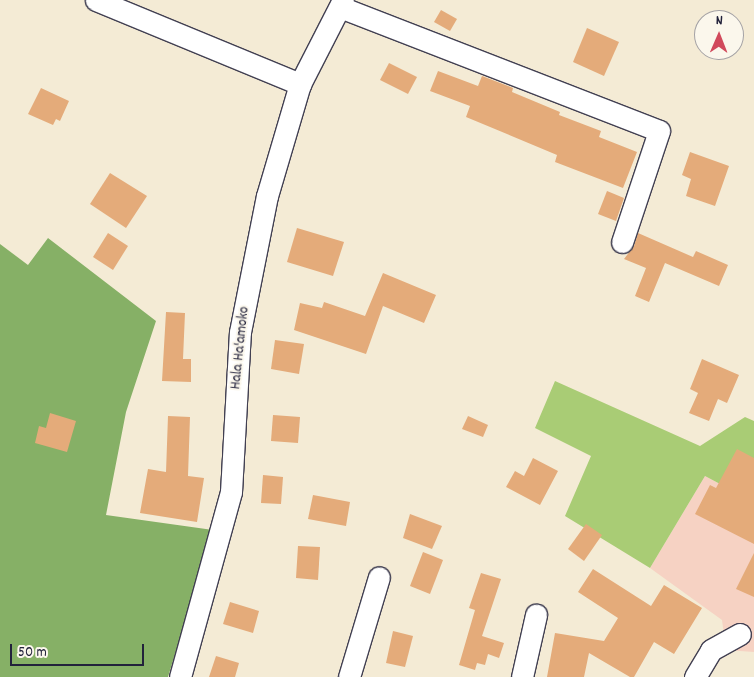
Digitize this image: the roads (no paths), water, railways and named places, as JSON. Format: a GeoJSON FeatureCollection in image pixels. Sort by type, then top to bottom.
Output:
{"type":"FeatureCollection","features":[{"type":"Feature","properties":{"kind":"street"},"geometry":{"type":"LineString","coordinates":[[96,0],[300,84]]}},
{"type":"Feature","properties":{"kind":"street"},"geometry":{"type":"LineString","coordinates":[[342,3],[659,130],[622,242]]}},
{"type":"Feature","properties":{"kind":"street","name":"Hala Ha'amoko"},"geometry":{"type":"LineString","coordinates":[[180,677],[231,492],[240,332],[267,196],[300,84],[342,3]]}},
{"type":"Feature","properties":{"kind":"street"},"geometry":{"type":"LineString","coordinates":[[349,677],[379,577]]}},
{"type":"Feature","properties":{"kind":"street"},"geometry":{"type":"LineString","coordinates":[[522,677],[536,615]]}},
{"type":"Feature","properties":{"kind":"street"},"geometry":{"type":"LineString","coordinates":[[695,677],[711,650],[740,634]]}}]}
